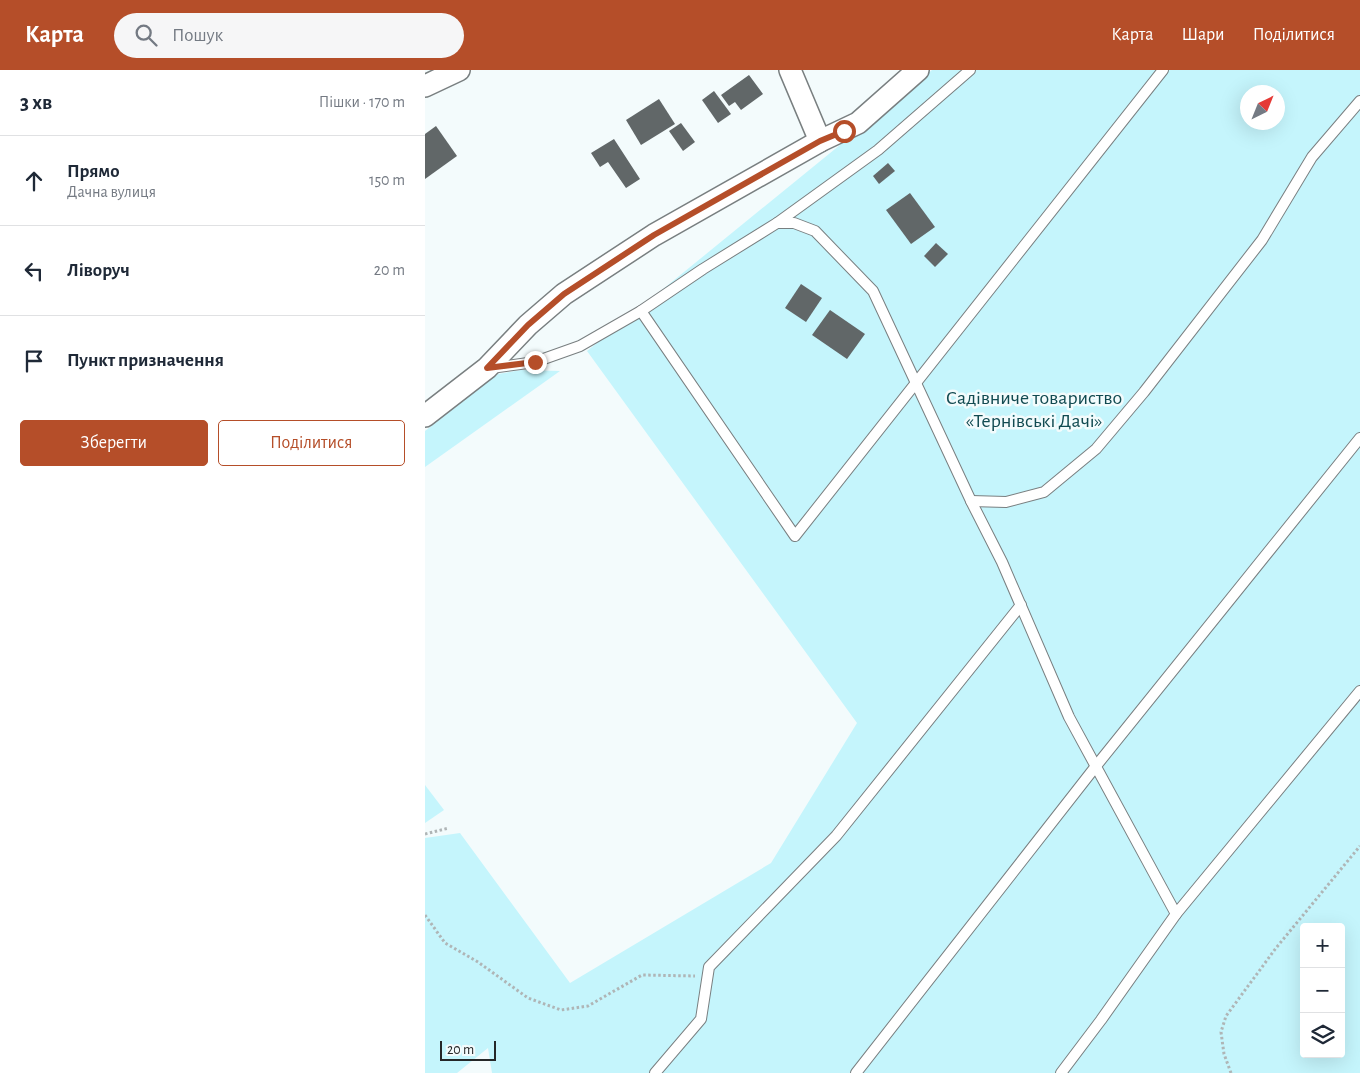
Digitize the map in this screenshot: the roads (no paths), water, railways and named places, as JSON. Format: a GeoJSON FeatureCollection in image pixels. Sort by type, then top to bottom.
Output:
{"type":"FeatureCollection","features":[{"type":"Feature","properties":{"kind":"street"},"geometry":{"type":"LineString","coordinates":[[425,86],[459,70]]}},
{"type":"Feature","properties":{"kind":"street"},"geometry":{"type":"LineString","coordinates":[[790,70],[820,141]]}},
{"type":"Feature","properties":{"kind":"street"},"geometry":{"type":"LineString","coordinates":[[425,416],[487,368],[528,325],[564,294],[654,235],[820,141],[858,123],[918,70]]}},
{"type":"Feature","properties":{"kind":"lane"},"geometry":{"type":"LineString","coordinates":[[487,368],[535,362],[580,346],[641,311],[703,269],[777,223],[878,150],[970,70]]}},
{"type":"Feature","properties":{"kind":"lane"},"geometry":{"type":"LineString","coordinates":[[641,311],[795,536],[915,380],[1163,70]]}},
{"type":"Feature","properties":{"kind":"lane"},"geometry":{"type":"LineString","coordinates":[[971,501],[1006,502],[1044,492],[1096,449],[1144,392],[1261,240],[1312,157],[1360,102]]}},
{"type":"Feature","properties":{"kind":"lane"},"geometry":{"type":"LineString","coordinates":[[777,223],[794,223],[815,231],[873,291],[1021,605],[1069,716],[1176,914]]}},
{"type":"Feature","properties":{"kind":"lane"},"geometry":{"type":"LineString","coordinates":[[856,1073],[1096,766],[1360,438]]}},
{"type":"Feature","properties":{"kind":"lane"},"geometry":{"type":"LineString","coordinates":[[655,1073],[701,1018],[709,967],[836,836],[1021,605]]}},
{"type":"Feature","properties":{"kind":"lane"},"geometry":{"type":"LineString","coordinates":[[1061,1073],[1176,914],[1360,691]]}},
{"type":"Feature","properties":{"kind":"park label","name":"Садівниче товариство «Тернівські Дачі»"},"geometry":{"type":"Point","coordinates":[1034,410]}}]}
